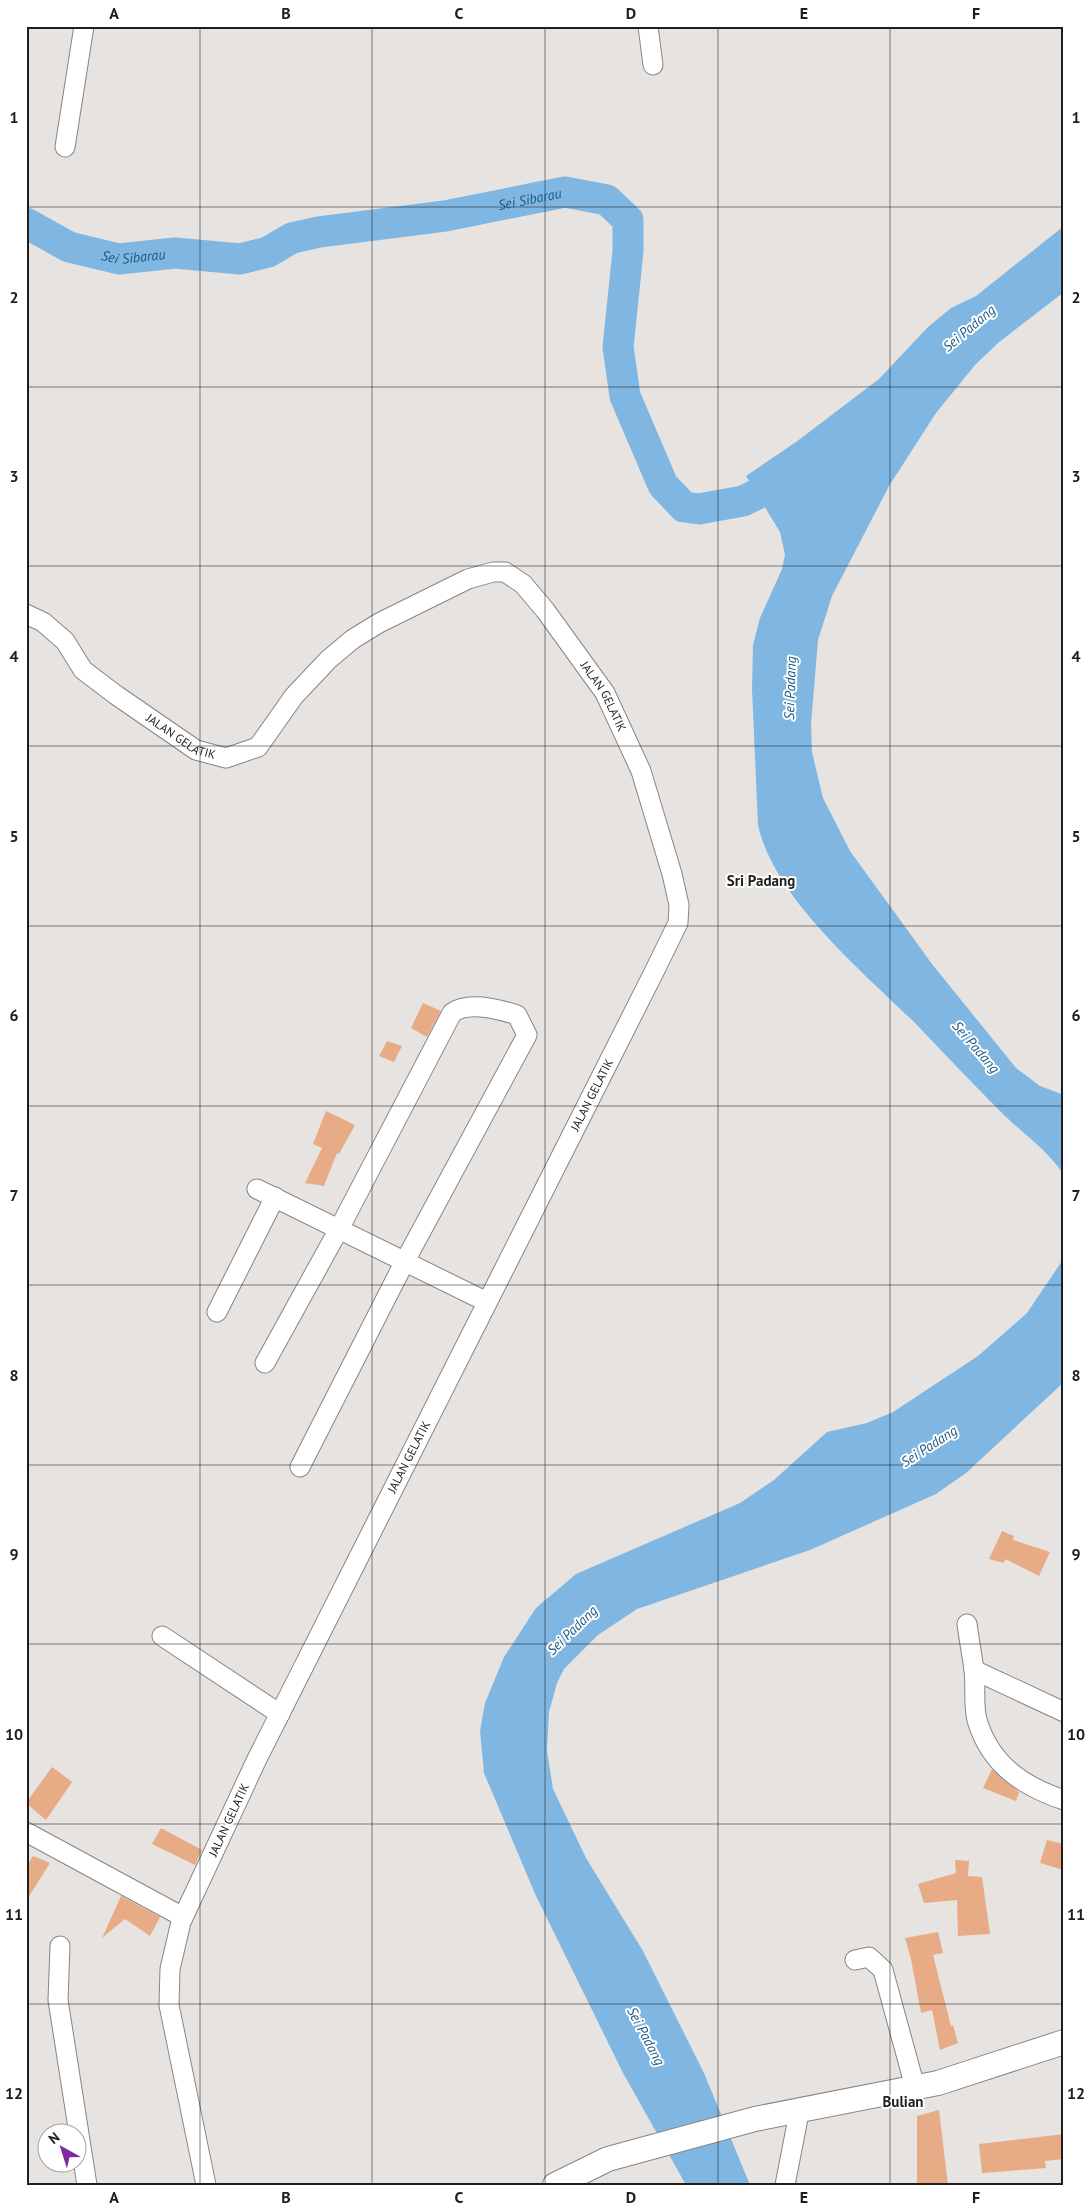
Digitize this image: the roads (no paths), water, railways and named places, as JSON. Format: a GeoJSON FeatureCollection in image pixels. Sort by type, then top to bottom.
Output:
{"type":"FeatureCollection","features":[{"type":"Feature","properties":{"kind":"main road"},"geometry":{"type":"LineString","coordinates":[[565,2183],[608,2158],[800,2108],[938,2083],[1064,2042]]}},
{"type":"Feature","properties":{"kind":"street"},"geometry":{"type":"LineString","coordinates":[[65,147],[84,26]]}},
{"type":"Feature","properties":{"kind":"street"},"geometry":{"type":"LineString","coordinates":[[648,26],[653,65]]}},
{"type":"Feature","properties":{"kind":"street","name":"JALAN GELATIK"},"geometry":{"type":"LineString","coordinates":[[26,614],[44,622],[65,641],[83,670],[116,695],[196,750],[226,758],[258,746],[294,696],[329,659],[353,639],[379,623],[468,579],[493,572],[505,572],[523,584],[545,610],[605,694],[641,771],[672,874],[679,905],[678,923],[280,1714],[184,1917],[170,1969],[169,2005],[206,2185]]}},
{"type":"Feature","properties":{"kind":"street"},"geometry":{"type":"LineString","coordinates":[[265,1363],[339,1229],[452,1013],[458,1008],[476,1007],[517,1015],[527,1035],[405,1261],[300,1467]]}},
{"type":"Feature","properties":{"kind":"street"},"geometry":{"type":"LineString","coordinates":[[257,1189],[487,1302]]}},
{"type":"Feature","properties":{"kind":"street"},"geometry":{"type":"LineString","coordinates":[[217,1312],[275,1197]]}},
{"type":"Feature","properties":{"kind":"street"},"geometry":{"type":"LineString","coordinates":[[967,1624],[974,1670],[977,1718],[989,1751],[1036,1791],[1064,1800]]}},
{"type":"Feature","properties":{"kind":"street"},"geometry":{"type":"LineString","coordinates":[[162,1636],[280,1714]]}},
{"type":"Feature","properties":{"kind":"street"},"geometry":{"type":"LineString","coordinates":[[974,1670],[1064,1712]]}},
{"type":"Feature","properties":{"kind":"street"},"geometry":{"type":"LineString","coordinates":[[26,1832],[184,1917]]}},
{"type":"Feature","properties":{"kind":"street"},"geometry":{"type":"LineString","coordinates":[[60,1946],[58,2000],[88,2185]]}},
{"type":"Feature","properties":{"kind":"street"},"geometry":{"type":"LineString","coordinates":[[855,1960],[869,1957],[883,1970],[915,2087]]}},
{"type":"Feature","properties":{"kind":"street"},"geometry":{"type":"LineString","coordinates":[[785,2185],[800,2108]]}},
{"type":"Feature","properties":{"kind":"water","name":"Sei Padang"},"geometry":{"type":"Polygon","coordinates":[[[1064,226],[1064,292],[998,343],[975,365],[936,413],[889,486],[832,596],[818,640],[811,724],[812,752],[823,798],[850,851],[932,964],[1016,1068],[1040,1086],[1064,1095],[1064,1175],[1050,1157],[1007,1118],[823,932],[782,880],[767,852],[758,825],[752,689],[753,645],[760,618],[782,569],[785,555],[780,532],[746,476],[796,442],[879,379],[928,327],[951,308],[976,296],[1064,226]]]}},
{"type":"Feature","properties":{"kind":"water","name":"Sei Padang"},"geometry":{"type":"Polygon","coordinates":[[[1064,1258],[1064,1382],[966,1473],[936,1494],[810,1550],[637,1609],[598,1635],[564,1669],[557,1683],[549,1712],[547,1751],[553,1789],[586,1858],[643,1951],[704,2073],[750,2185],[686,2185],[623,2073],[536,1896],[484,1773],[480,1731],[485,1703],[504,1657],[536,1608],[576,1574],[740,1503],[774,1480],[827,1432],[867,1423],[893,1412],[978,1356],[1027,1313],[1064,1258]]]}},
{"type":"Feature","properties":{"kind":"waterway","name":"Sei Sibarau"},"geometry":{"type":"LineString","coordinates":[[26,223],[69,247],[119,259],[175,253],[240,259],[268,252],[292,238],[319,232],[445,216],[565,192],[607,200],[628,220],[628,251],[618,347],[625,396],[663,485],[684,507],[699,509],[743,501],[795,476]]}},
{"type":"Feature","properties":{"kind":"district","name":"Sri Padang"},"geometry":{"type":"Point","coordinates":[761,881]}},
{"type":"Feature","properties":{"kind":"district","name":"Bulian"},"geometry":{"type":"Point","coordinates":[903,2102]}}]}
